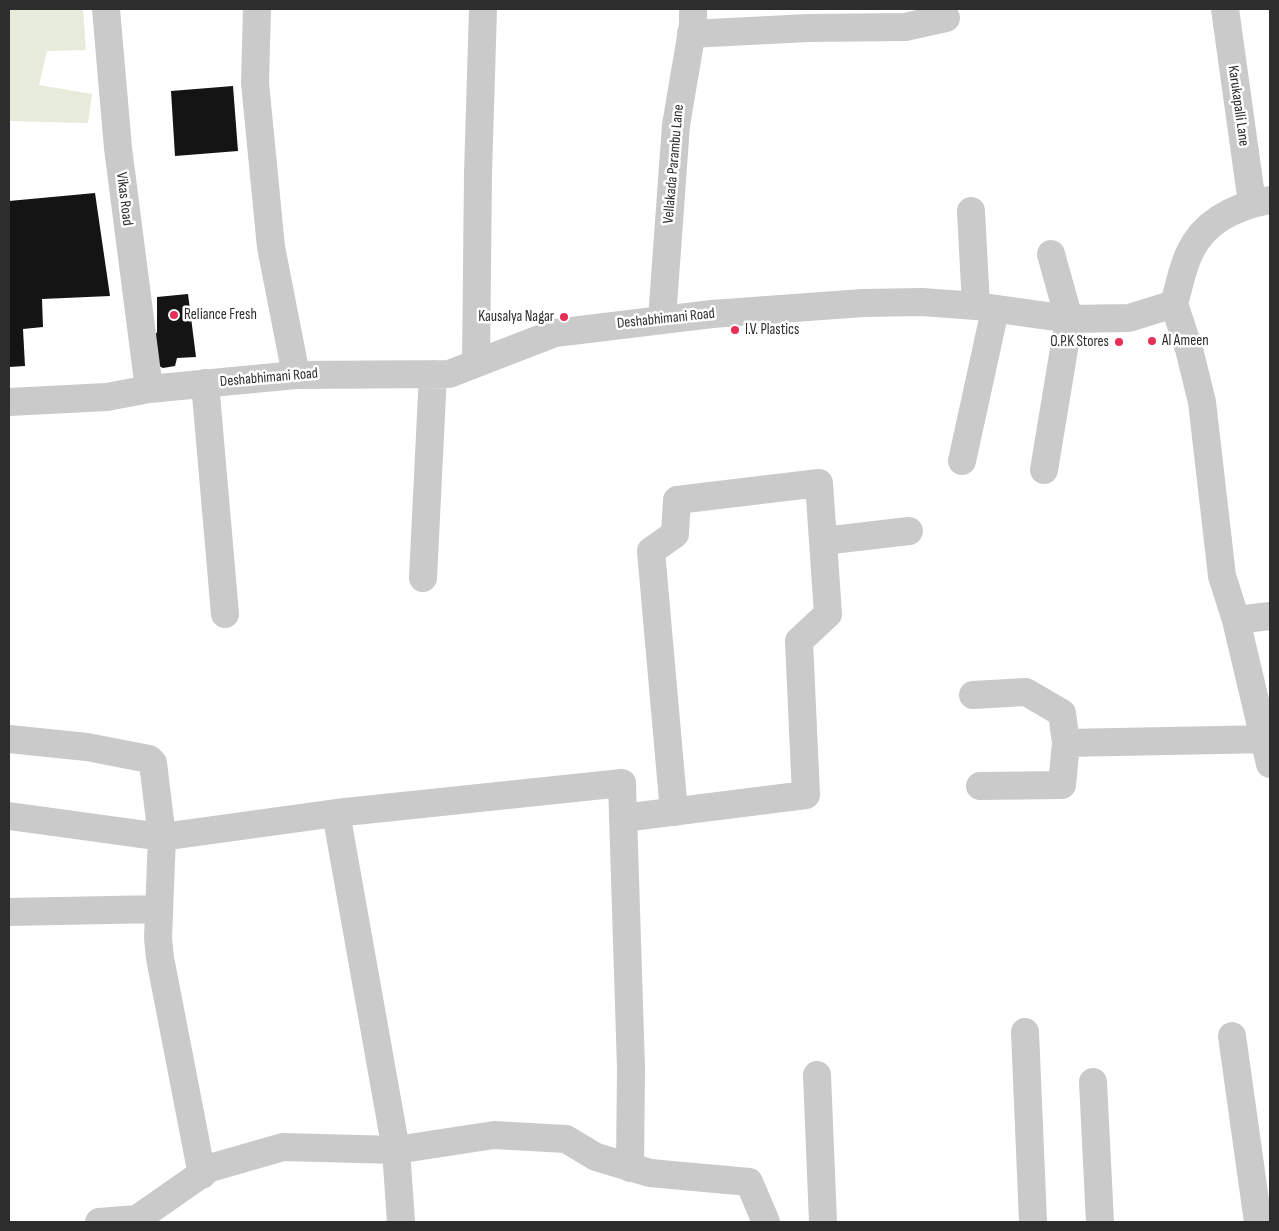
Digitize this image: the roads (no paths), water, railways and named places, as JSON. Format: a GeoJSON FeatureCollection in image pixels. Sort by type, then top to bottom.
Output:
{"type":"FeatureCollection","features":[{"type":"Feature","properties":{"kind":"street","name":"Vikas Road"},"geometry":{"type":"LineString","coordinates":[[106,9],[118,148],[149,389]]}},
{"type":"Feature","properties":{"kind":"street"},"geometry":{"type":"LineString","coordinates":[[257,9],[255,83],[271,247],[296,374]]}},
{"type":"Feature","properties":{"kind":"street"},"geometry":{"type":"LineString","coordinates":[[476,363],[478,174],[483,9]]}},
{"type":"Feature","properties":{"kind":"street","name":"Karukapalli Lane"},"geometry":{"type":"LineString","coordinates":[[1225,9],[1261,201]]}},
{"type":"Feature","properties":{"kind":"street"},"geometry":{"type":"LineString","coordinates":[[692,21],[808,18],[905,28],[946,18]]}},
{"type":"Feature","properties":{"kind":"street","name":"Vellakada Parambu Lane"},"geometry":{"type":"LineString","coordinates":[[662,319],[676,126],[692,21]]}},
{"type":"Feature","properties":{"kind":"street"},"geometry":{"type":"LineString","coordinates":[[1066,742],[1268,747],[1236,620],[1222,576],[1202,402],[1189,349],[1174,304],[1190,251],[1215,219],[1261,201]]}},
{"type":"Feature","properties":{"kind":"street"},"geometry":{"type":"LineString","coordinates":[[962,461],[986,308],[972,211]]}},
{"type":"Feature","properties":{"kind":"street"},"geometry":{"type":"LineString","coordinates":[[1044,470],[1069,319],[1051,254]]}},
{"type":"Feature","properties":{"kind":"street","name":"Deshabhimani Road"},"geometry":{"type":"LineString","coordinates":[[9,402],[107,398],[149,389],[296,374],[449,374],[555,333],[662,319],[863,302],[922,302],[1069,319],[1129,318],[1174,304]]}},
{"type":"Feature","properties":{"kind":"street"},"geometry":{"type":"LineString","coordinates":[[423,578],[434,374]]}},
{"type":"Feature","properties":{"kind":"street"},"geometry":{"type":"LineString","coordinates":[[205,383],[225,614]]}},
{"type":"Feature","properties":{"kind":"street"},"geometry":{"type":"LineString","coordinates":[[624,818],[674,812],[806,796],[799,641],[828,614],[819,483],[677,500],[675,534],[651,551],[674,812]]}},
{"type":"Feature","properties":{"kind":"street"},"geometry":{"type":"LineString","coordinates":[[823,541],[909,531]]}},
{"type":"Feature","properties":{"kind":"street"},"geometry":{"type":"LineString","coordinates":[[1236,620],[1270,616]]}},
{"type":"Feature","properties":{"kind":"street"},"geometry":{"type":"LineString","coordinates":[[973,695],[1026,692],[1062,713],[1066,742],[1062,785],[980,786]]}},
{"type":"Feature","properties":{"kind":"street"},"geometry":{"type":"LineString","coordinates":[[9,739],[87,747],[151,759],[153,763],[162,837],[158,938],[160,958],[202,1175]]}},
{"type":"Feature","properties":{"kind":"street"},"geometry":{"type":"LineString","coordinates":[[9,816],[162,837],[336,813],[622,783],[631,1068],[630,1168]]}},
{"type":"Feature","properties":{"kind":"street"},"geometry":{"type":"LineString","coordinates":[[336,813],[396,1150],[400,1222]]}},
{"type":"Feature","properties":{"kind":"street"},"geometry":{"type":"LineString","coordinates":[[9,912],[159,909]]}},
{"type":"Feature","properties":{"kind":"street"},"geometry":{"type":"LineString","coordinates":[[1025,1032],[1033,1222]]}},
{"type":"Feature","properties":{"kind":"street"},"geometry":{"type":"LineString","coordinates":[[1232,1036],[1258,1222]]}},
{"type":"Feature","properties":{"kind":"street"},"geometry":{"type":"LineString","coordinates":[[817,1075],[823,1222]]}},
{"type":"Feature","properties":{"kind":"street"},"geometry":{"type":"LineString","coordinates":[[1093,1082],[1100,1222]]}},
{"type":"Feature","properties":{"kind":"street"},"geometry":{"type":"LineString","coordinates":[[108,1222],[137,1219],[210,1168],[283,1147],[396,1150],[494,1135],[566,1138],[596,1157],[650,1173],[749,1182],[766,1222]]}},
{"type":"Feature","properties":{"kind":"place","name":"Reliance Fresh"},"geometry":{"type":"Point","coordinates":[174,315]}},
{"type":"Feature","properties":{"kind":"place","name":"Kausalya Nagar"},"geometry":{"type":"Point","coordinates":[564,317]}},
{"type":"Feature","properties":{"kind":"place","name":"I.V. Plastics"},"geometry":{"type":"Point","coordinates":[735,330]}},
{"type":"Feature","properties":{"kind":"place","name":"Al Ameen"},"geometry":{"type":"Point","coordinates":[1152,341]}},
{"type":"Feature","properties":{"kind":"place","name":"O.P.K Stores"},"geometry":{"type":"Point","coordinates":[1119,342]}}]}
